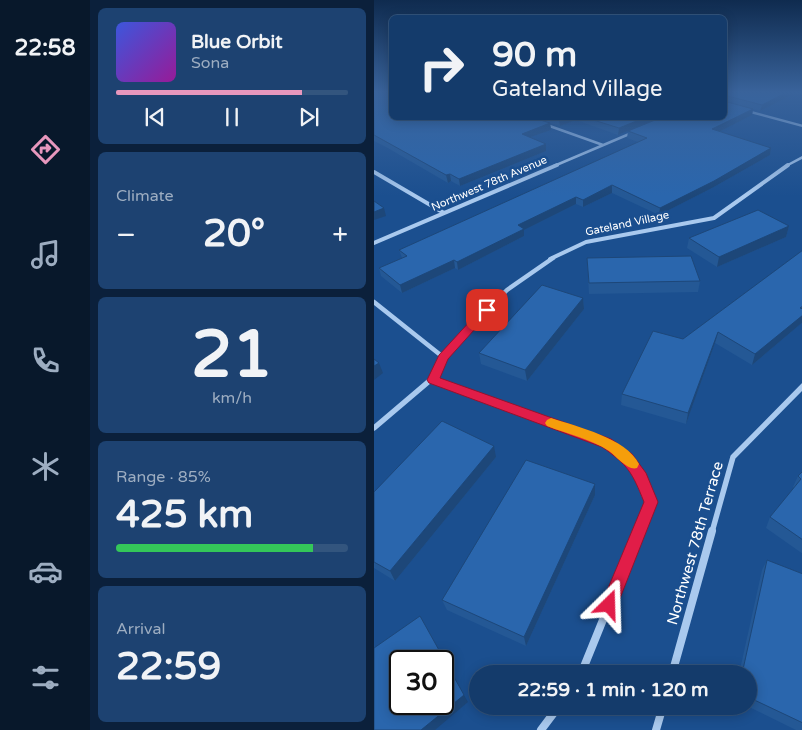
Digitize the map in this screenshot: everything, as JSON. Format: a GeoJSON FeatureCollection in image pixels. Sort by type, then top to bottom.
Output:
{"type":"FeatureCollection","features":[{"type":"Feature","properties":{"kind":"street"},"geometry":{"type":"LineString","coordinates":[[555,127],[603,145]]}},
{"type":"Feature","properties":{"kind":"street","name":"Northwest 78th Avenue"},"geometry":{"type":"LineString","coordinates":[[374,243],[639,129]]}},
{"type":"Feature","properties":{"kind":"street","name":"Gateland Village"},"geometry":{"type":"LineString","coordinates":[[374,428],[433,380],[443,357],[508,290],[550,259],[586,242],[714,218],[782,168],[802,157]]}},
{"type":"Feature","properties":{"kind":"street"},"geometry":{"type":"LineString","coordinates":[[374,172],[444,213]]}},
{"type":"Feature","properties":{"kind":"street"},"geometry":{"type":"LineString","coordinates":[[374,302],[443,357]]}},
{"type":"Feature","properties":{"kind":"street"},"geometry":{"type":"LineString","coordinates":[[433,380],[607,443],[628,457],[641,477],[651,502],[585,665]]}},
{"type":"Feature","properties":{"kind":"street","name":"Northwest 78th Terrace"},"geometry":{"type":"LineString","coordinates":[[675,665],[733,457],[802,386]]}},
{"type":"Feature","properties":{"kind":"street"},"geometry":{"type":"LineString","coordinates":[[541,730],[552,715]]}},
{"type":"Feature","properties":{"kind":"street"},"geometry":{"type":"LineString","coordinates":[[656,730],[660,715]]}},
{"type":"Feature","properties":{"kind":"building"},"geometry":{"type":"Polygon","coordinates":[[[374,127],[540,127],[522,134],[546,144],[459,179],[450,174],[446,175],[374,135],[374,127]]]}},
{"type":"Feature","properties":{"kind":"building"},"geometry":{"type":"Polygon","coordinates":[[[638,127],[716,127],[712,129],[771,148],[714,181],[660,208],[612,185],[583,200],[576,197],[518,225],[524,229],[457,262],[454,260],[400,285],[379,268],[407,256],[399,250],[647,138],[628,131],[638,127]]]}},
{"type":"Feature","properties":{"kind":"building"},"geometry":{"type":"Polygon","coordinates":[[[374,201],[384,208],[374,212],[374,201]]]}},
{"type":"Feature","properties":{"kind":"building"},"geometry":{"type":"Polygon","coordinates":[[[758,210],[789,226],[719,257],[689,238],[758,210]]]}},
{"type":"Feature","properties":{"kind":"building"},"geometry":{"type":"Polygon","coordinates":[[[803,250],[803,306],[800,308],[803,309],[803,315],[755,354],[718,332],[688,413],[622,394],[653,331],[683,339],[803,250]]]}},
{"type":"Feature","properties":{"kind":"building"},"geometry":{"type":"Polygon","coordinates":[[[691,256],[700,281],[589,283],[587,258],[691,256]]]}},
{"type":"Feature","properties":{"kind":"building"},"geometry":{"type":"Polygon","coordinates":[[[542,285],[583,298],[525,370],[479,353],[542,285]]]}},
{"type":"Feature","properties":{"kind":"building"},"geometry":{"type":"Polygon","coordinates":[[[374,359],[379,363],[374,366],[374,359]]]}},
{"type":"Feature","properties":{"kind":"building"},"geometry":{"type":"Polygon","coordinates":[[[442,421],[494,446],[390,571],[374,562],[374,492],[442,421]]]}},
{"type":"Feature","properties":{"kind":"building"},"geometry":{"type":"Polygon","coordinates":[[[526,460],[595,484],[524,637],[442,600],[526,460]]]}},
{"type":"Feature","properties":{"kind":"building"},"geometry":{"type":"Polygon","coordinates":[[[803,471],[803,540],[770,517],[801,479],[798,476],[803,471]]]}},
{"type":"Feature","properties":{"kind":"building"},"geometry":{"type":"Polygon","coordinates":[[[767,560],[803,574],[803,723],[757,701],[757,665],[744,665],[767,560]]]}},
{"type":"Feature","properties":{"kind":"building"},"geometry":{"type":"Polygon","coordinates":[[[420,616],[439,650],[389,650],[389,715],[439,715],[421,730],[374,730],[374,648],[420,616]]]}},
{"type":"Feature","properties":{"kind":"building"},"geometry":{"type":"Polygon","coordinates":[[[454,677],[464,695],[454,703],[454,677]]]}},
{"type":"Feature","properties":{"kind":"slow traffic"},"geometry":{"type":"LineString","coordinates":[[551,423],[607,443],[628,457],[632,464]]}},
{"type":"Feature","properties":{"kind":"route"},"geometry":{"type":"LineString","coordinates":[[487,310],[443,357],[433,380],[607,443],[628,457],[641,477],[651,502],[609,605]]}}]}
